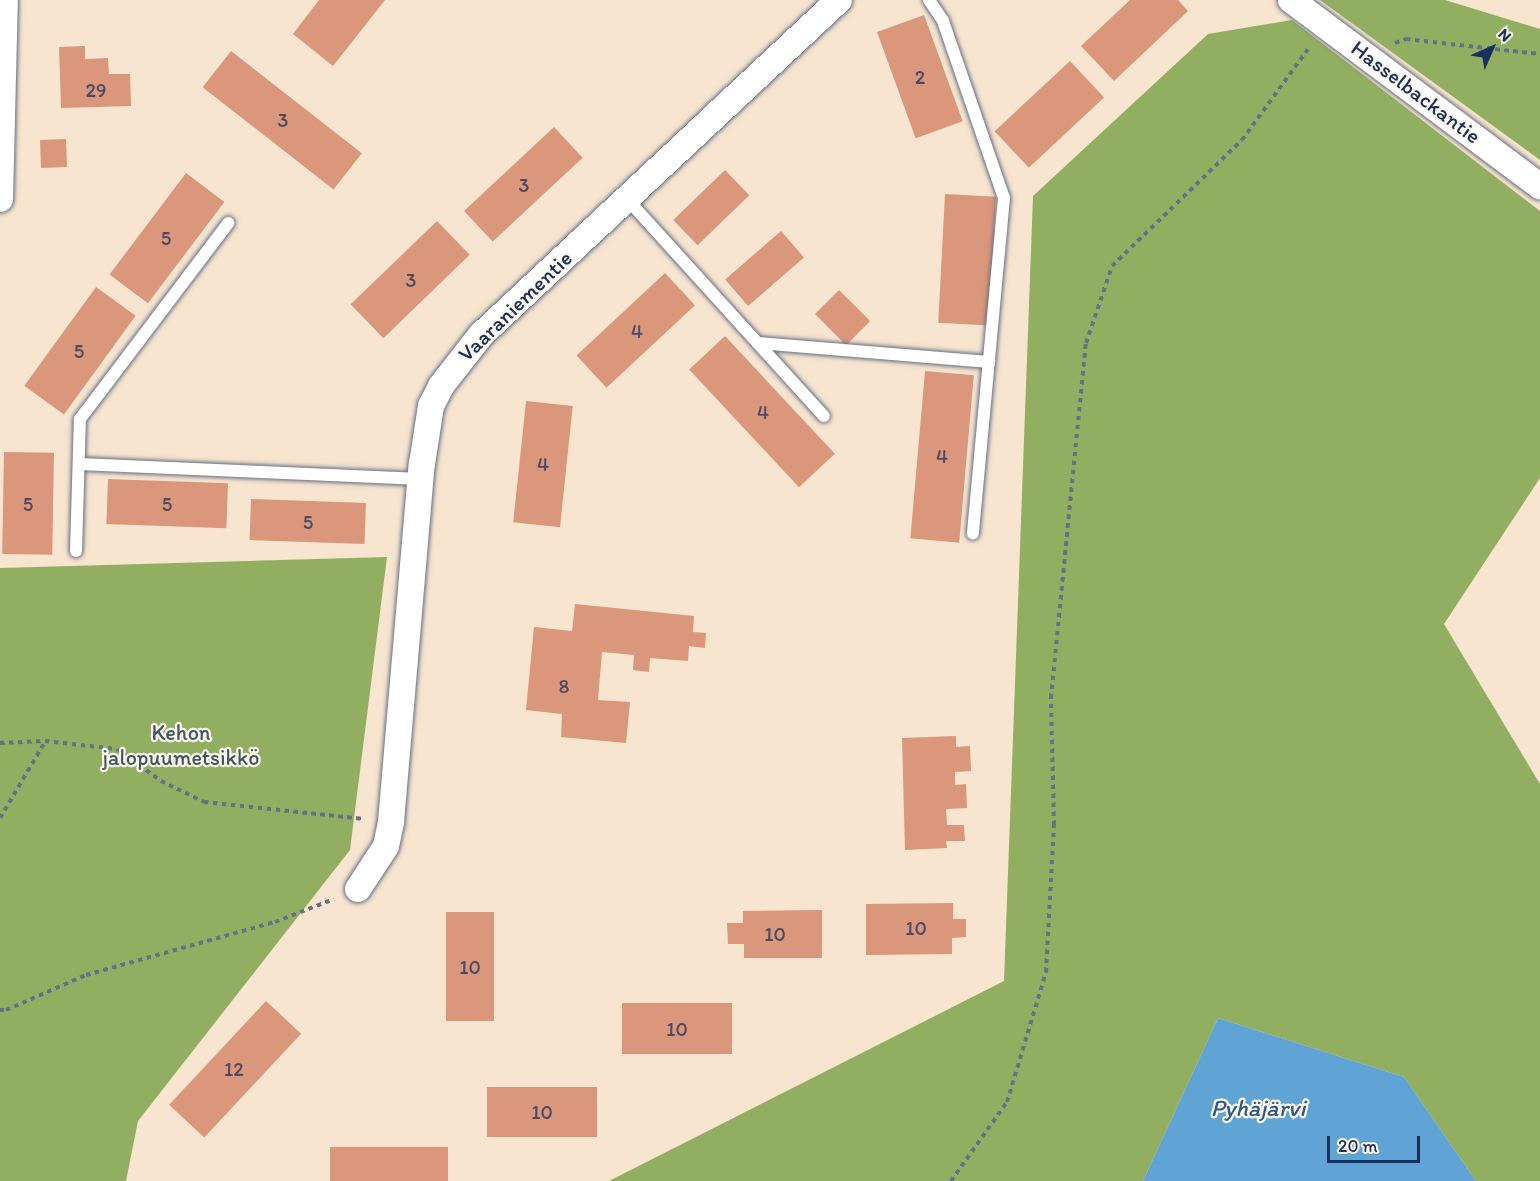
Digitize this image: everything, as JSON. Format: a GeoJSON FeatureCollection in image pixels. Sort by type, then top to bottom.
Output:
{"type":"FeatureCollection","features":[{"type":"Feature","properties":{"kind":"street"},"geometry":{"type":"LineString","coordinates":[[0,199],[5,0]]}},
{"type":"Feature","properties":{"kind":"street","name":"Vaaraniementie"},"geometry":{"type":"LineString","coordinates":[[358,889],[386,846],[391,822],[421,479],[431,406],[455,363],[839,0]]}},
{"type":"Feature","properties":{"kind":"street","name":"Hasselbackantie"},"geometry":{"type":"LineString","coordinates":[[1291,0],[1326,23],[1540,186]]}},
{"type":"Feature","properties":{"kind":"lane"},"geometry":{"type":"LineString","coordinates":[[928,0],[943,21],[1004,198],[973,534]]}},
{"type":"Feature","properties":{"kind":"lane"},"geometry":{"type":"LineString","coordinates":[[627,199],[824,416]]}},
{"type":"Feature","properties":{"kind":"lane"},"geometry":{"type":"LineString","coordinates":[[76,551],[80,419],[228,223]]}},
{"type":"Feature","properties":{"kind":"lane"},"geometry":{"type":"LineString","coordinates":[[758,343],[989,362]]}},
{"type":"Feature","properties":{"kind":"lane"},"geometry":{"type":"LineString","coordinates":[[80,464],[421,479]]}},
{"type":"Feature","properties":{"kind":"path"},"geometry":{"type":"LineString","coordinates":[[951,1181],[1006,1102],[1046,972],[1054,825],[1051,698],[1086,343],[1112,266],[1242,140],[1326,23]]}},
{"type":"Feature","properties":{"kind":"path"},"geometry":{"type":"LineString","coordinates":[[1367,54],[1406,39],[1540,54]]}},
{"type":"Feature","properties":{"kind":"path"},"geometry":{"type":"LineString","coordinates":[[0,818],[45,741]]}},
{"type":"Feature","properties":{"kind":"path"},"geometry":{"type":"LineString","coordinates":[[0,743],[45,741],[117,749],[161,781],[204,802],[391,822]]}},
{"type":"Feature","properties":{"kind":"path"},"geometry":{"type":"LineString","coordinates":[[0,1010],[6,1010],[86,975],[275,922],[358,889]]}},
{"type":"Feature","properties":{"kind":"green space"},"geometry":{"type":"Polygon","coordinates":[[[1320,0],[1445,0],[1540,29],[1540,160],[1320,0]]]}},
{"type":"Feature","properties":{"kind":"green space"},"geometry":{"type":"Polygon","coordinates":[[[1292,20],[1540,211],[1540,478],[1444,624],[1540,784],[1540,1181],[1476,1181],[1404,1077],[1218,1018],[1143,1181],[609,1181],[1004,981],[1033,196],[1208,34],[1292,20]]]}},
{"type":"Feature","properties":{"kind":"green space","name":"Kehon jalopuumetsikkö"},"geometry":{"type":"Polygon","coordinates":[[[387,557],[350,850],[138,1121],[126,1181],[0,1181],[0,568],[387,557]]]}},
{"type":"Feature","properties":{"kind":"water","name":"Pyhäjärvi"},"geometry":{"type":"Polygon","coordinates":[[[1218,1018],[1404,1077],[1476,1181],[1143,1181],[1218,1018]]]}},
{"type":"Feature","properties":{"kind":"building"},"geometry":{"type":"Polygon","coordinates":[[[319,0],[385,0],[333,66],[293,34],[319,0]]]}},
{"type":"Feature","properties":{"kind":"building"},"geometry":{"type":"Polygon","coordinates":[[[1130,0],[1178,0],[1188,11],[1114,81],[1081,46],[1130,0]]]}},
{"type":"Feature","properties":{"kind":"building"},"geometry":{"type":"Polygon","coordinates":[[[924,15],[963,121],[916,138],[877,32],[924,15]]]}},
{"type":"Feature","properties":{"kind":"building"},"geometry":{"type":"Polygon","coordinates":[[[85,46],[85,59],[108,58],[109,74],[130,74],[131,106],[61,108],[59,47],[85,46]]]}},
{"type":"Feature","properties":{"kind":"building"},"geometry":{"type":"Polygon","coordinates":[[[231,51],[362,153],[333,189],[203,87],[231,51]]]}},
{"type":"Feature","properties":{"kind":"building"},"geometry":{"type":"Polygon","coordinates":[[[1070,61],[1104,98],[1029,168],[995,131],[1070,61]]]}},
{"type":"Feature","properties":{"kind":"building"},"geometry":{"type":"Polygon","coordinates":[[[554,127],[583,158],[493,242],[464,211],[554,127]]]}},
{"type":"Feature","properties":{"kind":"building"},"geometry":{"type":"Polygon","coordinates":[[[66,139],[67,167],[41,168],[40,140],[66,139]]]}},
{"type":"Feature","properties":{"kind":"building"},"geometry":{"type":"Polygon","coordinates":[[[725,170],[749,195],[698,245],[673,220],[725,170]]]}},
{"type":"Feature","properties":{"kind":"building"},"geometry":{"type":"Polygon","coordinates":[[[186,173],[224,202],[148,303],[110,274],[186,173]]]}},
{"type":"Feature","properties":{"kind":"building"},"geometry":{"type":"Polygon","coordinates":[[[945,194],[996,197],[989,325],[938,323],[945,194]]]}},
{"type":"Feature","properties":{"kind":"building"},"geometry":{"type":"Polygon","coordinates":[[[437,221],[470,255],[383,338],[351,304],[437,221]]]}},
{"type":"Feature","properties":{"kind":"building"},"geometry":{"type":"Polygon","coordinates":[[[781,231],[804,257],[748,306],[725,280],[781,231]]]}},
{"type":"Feature","properties":{"kind":"building"},"geometry":{"type":"Polygon","coordinates":[[[665,273],[695,305],[607,388],[577,356],[665,273]]]}},
{"type":"Feature","properties":{"kind":"building"},"geometry":{"type":"Polygon","coordinates":[[[96,287],[136,316],[64,415],[24,386],[96,287]]]}},
{"type":"Feature","properties":{"kind":"building"},"geometry":{"type":"Polygon","coordinates":[[[839,290],[870,321],[846,345],[815,314],[839,290]]]}},
{"type":"Feature","properties":{"kind":"building"},"geometry":{"type":"Polygon","coordinates":[[[725,336],[835,454],[799,487],[689,369],[725,336]]]}},
{"type":"Feature","properties":{"kind":"building"},"geometry":{"type":"Polygon","coordinates":[[[925,371],[974,375],[959,543],[910,538],[925,371]]]}},
{"type":"Feature","properties":{"kind":"building"},"geometry":{"type":"Polygon","coordinates":[[[526,401],[573,406],[560,527],[513,522],[526,401]]]}},
{"type":"Feature","properties":{"kind":"building"},"geometry":{"type":"Polygon","coordinates":[[[4,452],[54,453],[52,555],[2,554],[4,452]]]}},
{"type":"Feature","properties":{"kind":"building"},"geometry":{"type":"Polygon","coordinates":[[[108,479],[228,483],[226,528],[106,524],[108,479]]]}},
{"type":"Feature","properties":{"kind":"building"},"geometry":{"type":"Polygon","coordinates":[[[251,499],[366,503],[364,544],[250,540],[251,499]]]}},
{"type":"Feature","properties":{"kind":"building"},"geometry":{"type":"Polygon","coordinates":[[[575,604],[694,616],[693,632],[706,633],[705,648],[689,646],[688,661],[650,658],[649,672],[633,670],[634,655],[602,652],[598,700],[630,702],[626,743],[561,737],[562,714],[526,710],[534,627],[572,631],[575,604]]]}},
{"type":"Feature","properties":{"kind":"building"},"geometry":{"type":"Polygon","coordinates":[[[956,736],[956,747],[970,746],[971,771],[955,772],[955,785],[966,784],[967,808],[946,809],[947,825],[964,825],[965,841],[946,841],[947,848],[905,850],[902,738],[956,736]]]}},
{"type":"Feature","properties":{"kind":"building"},"geometry":{"type":"Polygon","coordinates":[[[953,903],[953,919],[966,919],[966,937],[952,938],[952,954],[866,955],[866,904],[953,903]]]}},
{"type":"Feature","properties":{"kind":"building"},"geometry":{"type":"Polygon","coordinates":[[[822,910],[822,958],[744,958],[744,944],[728,944],[727,923],[743,923],[743,911],[822,910]]]}},
{"type":"Feature","properties":{"kind":"building"},"geometry":{"type":"Polygon","coordinates":[[[446,912],[494,912],[494,1021],[446,1021],[446,912]]]}},
{"type":"Feature","properties":{"kind":"building"},"geometry":{"type":"Polygon","coordinates":[[[266,1001],[301,1034],[204,1138],[169,1105],[266,1001]]]}},
{"type":"Feature","properties":{"kind":"building"},"geometry":{"type":"Polygon","coordinates":[[[622,1003],[732,1003],[732,1054],[622,1054],[622,1003]]]}},
{"type":"Feature","properties":{"kind":"building"},"geometry":{"type":"Polygon","coordinates":[[[487,1087],[597,1087],[597,1137],[487,1137],[487,1087]]]}},
{"type":"Feature","properties":{"kind":"building"},"geometry":{"type":"Polygon","coordinates":[[[330,1147],[448,1147],[448,1181],[330,1181],[330,1147]]]}}]}
